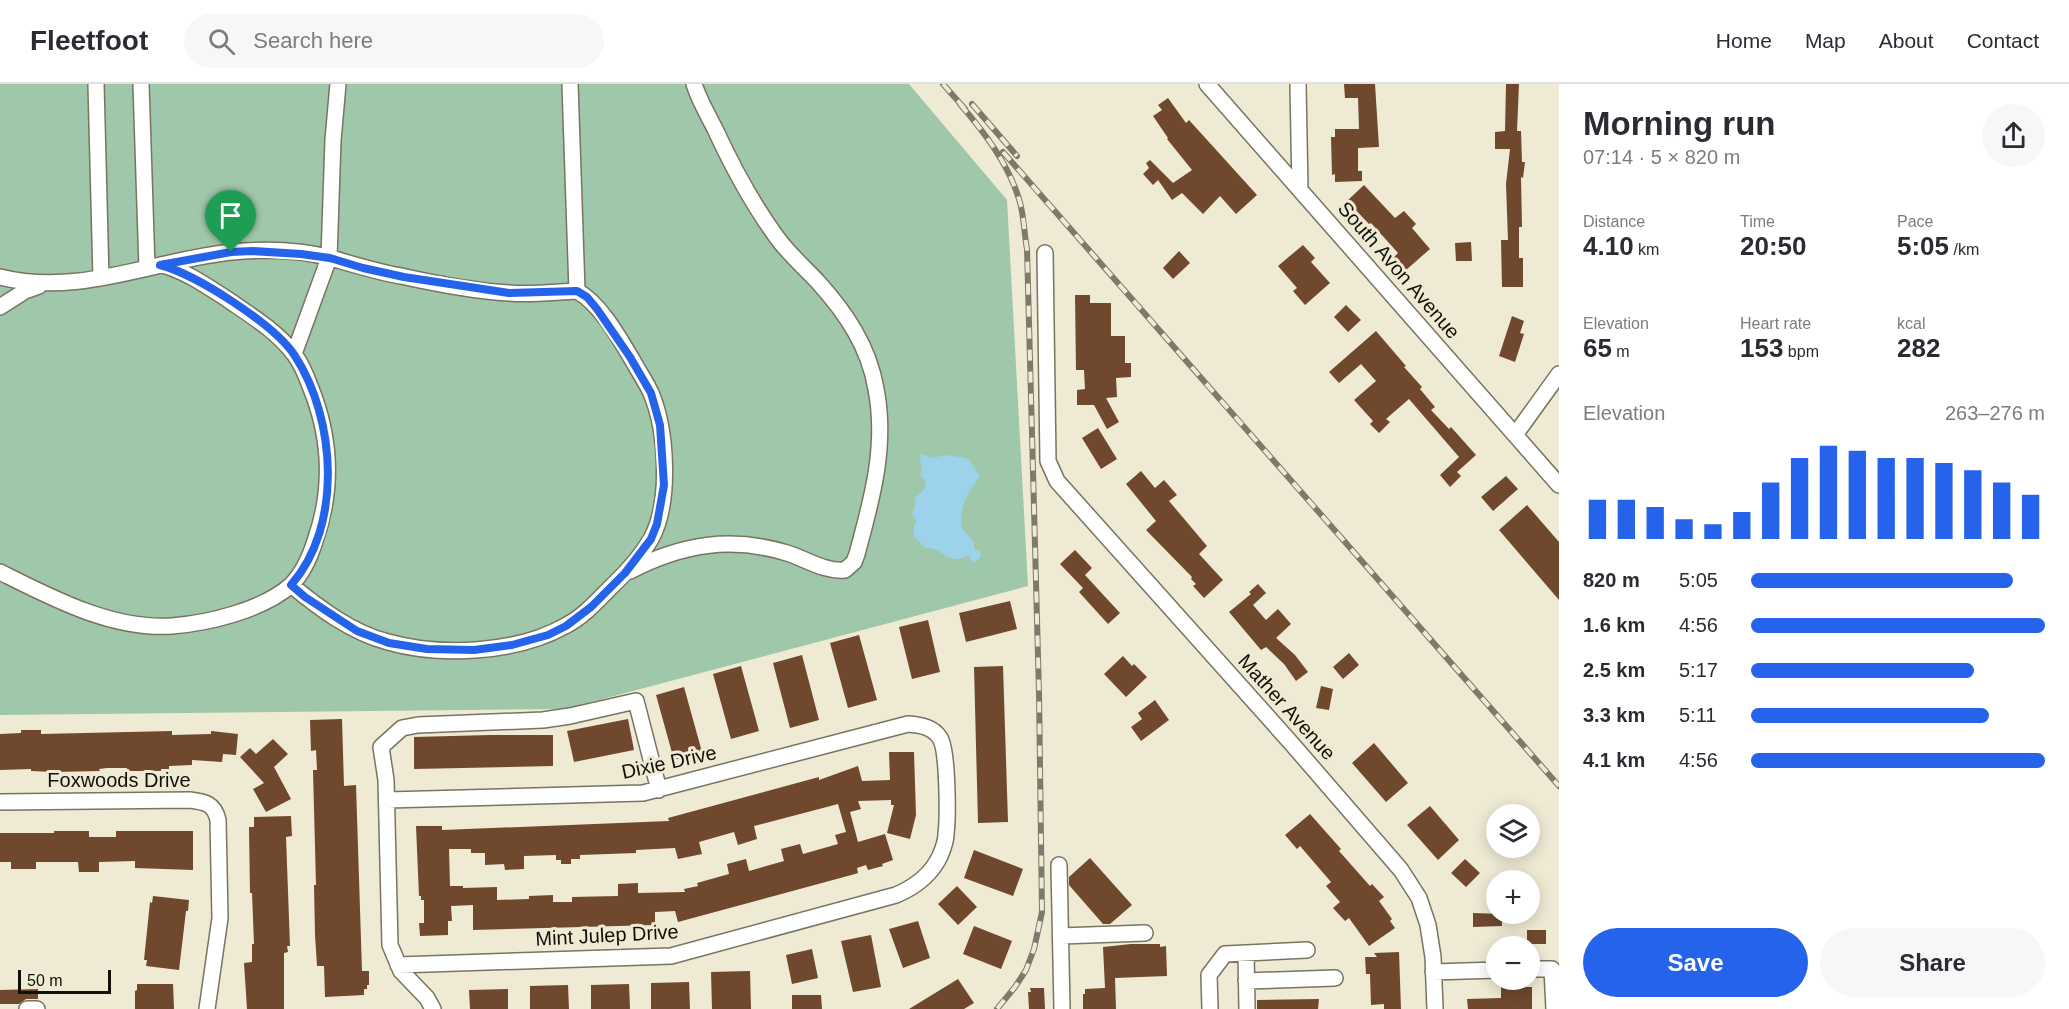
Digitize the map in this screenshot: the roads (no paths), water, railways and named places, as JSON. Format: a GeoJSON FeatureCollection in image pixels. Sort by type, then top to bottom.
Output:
{"type":"FeatureCollection","features":[{"type":"Feature","properties":{"kind":"street"},"geometry":{"type":"LineString","coordinates":[[96,84],[101,278]]}},
{"type":"Feature","properties":{"kind":"street"},"geometry":{"type":"LineString","coordinates":[[141,84],[154,266]]}},
{"type":"Feature","properties":{"kind":"street"},"geometry":{"type":"LineString","coordinates":[[294,354],[330,258],[333,140],[338,84]]}},
{"type":"Feature","properties":{"kind":"street"},"geometry":{"type":"LineString","coordinates":[[570,84],[577,291]]}},
{"type":"Feature","properties":{"kind":"street"},"geometry":{"type":"LineString","coordinates":[[625,573],[662,556],[698,546],[731,542],[752,544],[787,553],[832,570],[845,570],[857,554],[876,483],[879,462],[880,423],[876,388],[869,362],[852,324],[817,281],[788,252],[750,197],[728,157],[694,84]]}},
{"type":"Feature","properties":{"kind":"street","name":"South Avon Avenue"},"geometry":{"type":"LineString","coordinates":[[1207,84],[1559,484]]}},
{"type":"Feature","properties":{"kind":"street"},"geometry":{"type":"LineString","coordinates":[[1298,84],[1300,190]]}},
{"type":"Feature","properties":{"kind":"street"},"geometry":{"type":"LineString","coordinates":[[0,307],[25,291],[52,284],[101,278],[231,252],[252,251],[330,258],[383,273],[483,290],[529,294],[577,291],[587,297],[630,357],[651,393],[660,425],[664,485],[660,513],[651,539],[625,573],[591,607],[566,626],[532,640],[474,650],[418,648],[372,638],[340,620],[291,585]]}},
{"type":"Feature","properties":{"kind":"street","name":"Mather Avenue"},"geometry":{"type":"LineString","coordinates":[[1045,253],[1048,461],[1057,481],[1292,744],[1401,870],[1419,898],[1425,913],[1430,939],[1435,1009]]}},
{"type":"Feature","properties":{"kind":"street"},"geometry":{"type":"LineString","coordinates":[[0,572],[72,605],[113,619],[172,626],[235,613],[269,600],[291,585],[305,565],[320,528],[325,508],[328,471],[327,450],[318,408],[304,371],[294,354],[281,339],[245,311],[187,274],[154,266]]}},
{"type":"Feature","properties":{"kind":"street"},"geometry":{"type":"LineString","coordinates":[[0,277],[52,284]]}},
{"type":"Feature","properties":{"kind":"street"},"geometry":{"type":"LineString","coordinates":[[1515,435],[1559,374]]}},
{"type":"Feature","properties":{"kind":"street"},"geometry":{"type":"LineString","coordinates":[[433,1009],[428,998],[407,979],[392,953],[389,937],[387,800],[381,747],[402,728],[418,725],[543,720],[636,701],[659,790]]}},
{"type":"Feature","properties":{"kind":"street","name":"Dixie Drive"},"geometry":{"type":"LineString","coordinates":[[387,800],[632,795],[659,790],[900,725],[917,724],[935,732],[941,739],[944,749],[947,833],[939,858],[916,885]]}},
{"type":"Feature","properties":{"kind":"street","name":"Foxwoods Drive"},"geometry":{"type":"LineString","coordinates":[[0,802],[189,800],[207,802],[213,806],[219,826],[220,918],[207,1009]]}},
{"type":"Feature","properties":{"kind":"street"},"geometry":{"type":"LineString","coordinates":[[1059,865],[1062,1009]]}},
{"type":"Feature","properties":{"kind":"street","name":"Mint Julep Drive"},"geometry":{"type":"LineString","coordinates":[[398,965],[671,956],[896,895],[916,885]]}},
{"type":"Feature","properties":{"kind":"street"},"geometry":{"type":"LineString","coordinates":[[1060,936],[1145,933]]}},
{"type":"Feature","properties":{"kind":"street"},"geometry":{"type":"LineString","coordinates":[[1210,1009],[1209,975],[1226,954],[1307,950]]}},
{"type":"Feature","properties":{"kind":"street"},"geometry":{"type":"LineString","coordinates":[[1246,953],[1247,1009]]}},
{"type":"Feature","properties":{"kind":"street"},"geometry":{"type":"LineString","coordinates":[[1540,969],[1552,969],[1554,1009]]}},
{"type":"Feature","properties":{"kind":"street"},"geometry":{"type":"LineString","coordinates":[[1433,972],[1486,970]]}},
{"type":"Feature","properties":{"kind":"street"},"geometry":{"type":"LineString","coordinates":[[1246,981],[1335,978]]}},
{"type":"Feature","properties":{"kind":"street"},"geometry":{"type":"LineString","coordinates":[[27,1009],[38,1009]]}},
{"type":"Feature","properties":{"kind":"water"},"geometry":{"type":"Polygon","coordinates":[[[921,454],[932,458],[946,455],[966,458],[980,477],[965,500],[961,514],[962,527],[974,543],[974,549],[981,555],[978,560],[973,562],[969,556],[950,558],[934,549],[925,548],[914,536],[916,521],[912,513],[915,508],[915,498],[926,485],[920,475],[921,454]]]}},
{"type":"Feature","properties":{"kind":"railway"},"geometry":{"type":"LineString","coordinates":[[943,84],[965,109]]}},
{"type":"Feature","properties":{"kind":"railway"},"geometry":{"type":"LineString","coordinates":[[960,104],[986,137],[1009,173],[1021,205],[1027,249],[1039,693],[1042,912],[1034,949],[1026,970],[997,1009]]}},
{"type":"Feature","properties":{"kind":"railway"},"geometry":{"type":"LineString","coordinates":[[972,104],[1017,156]]}},
{"type":"Feature","properties":{"kind":"railway"},"geometry":{"type":"LineString","coordinates":[[1003,152],[1559,786]]}}]}
